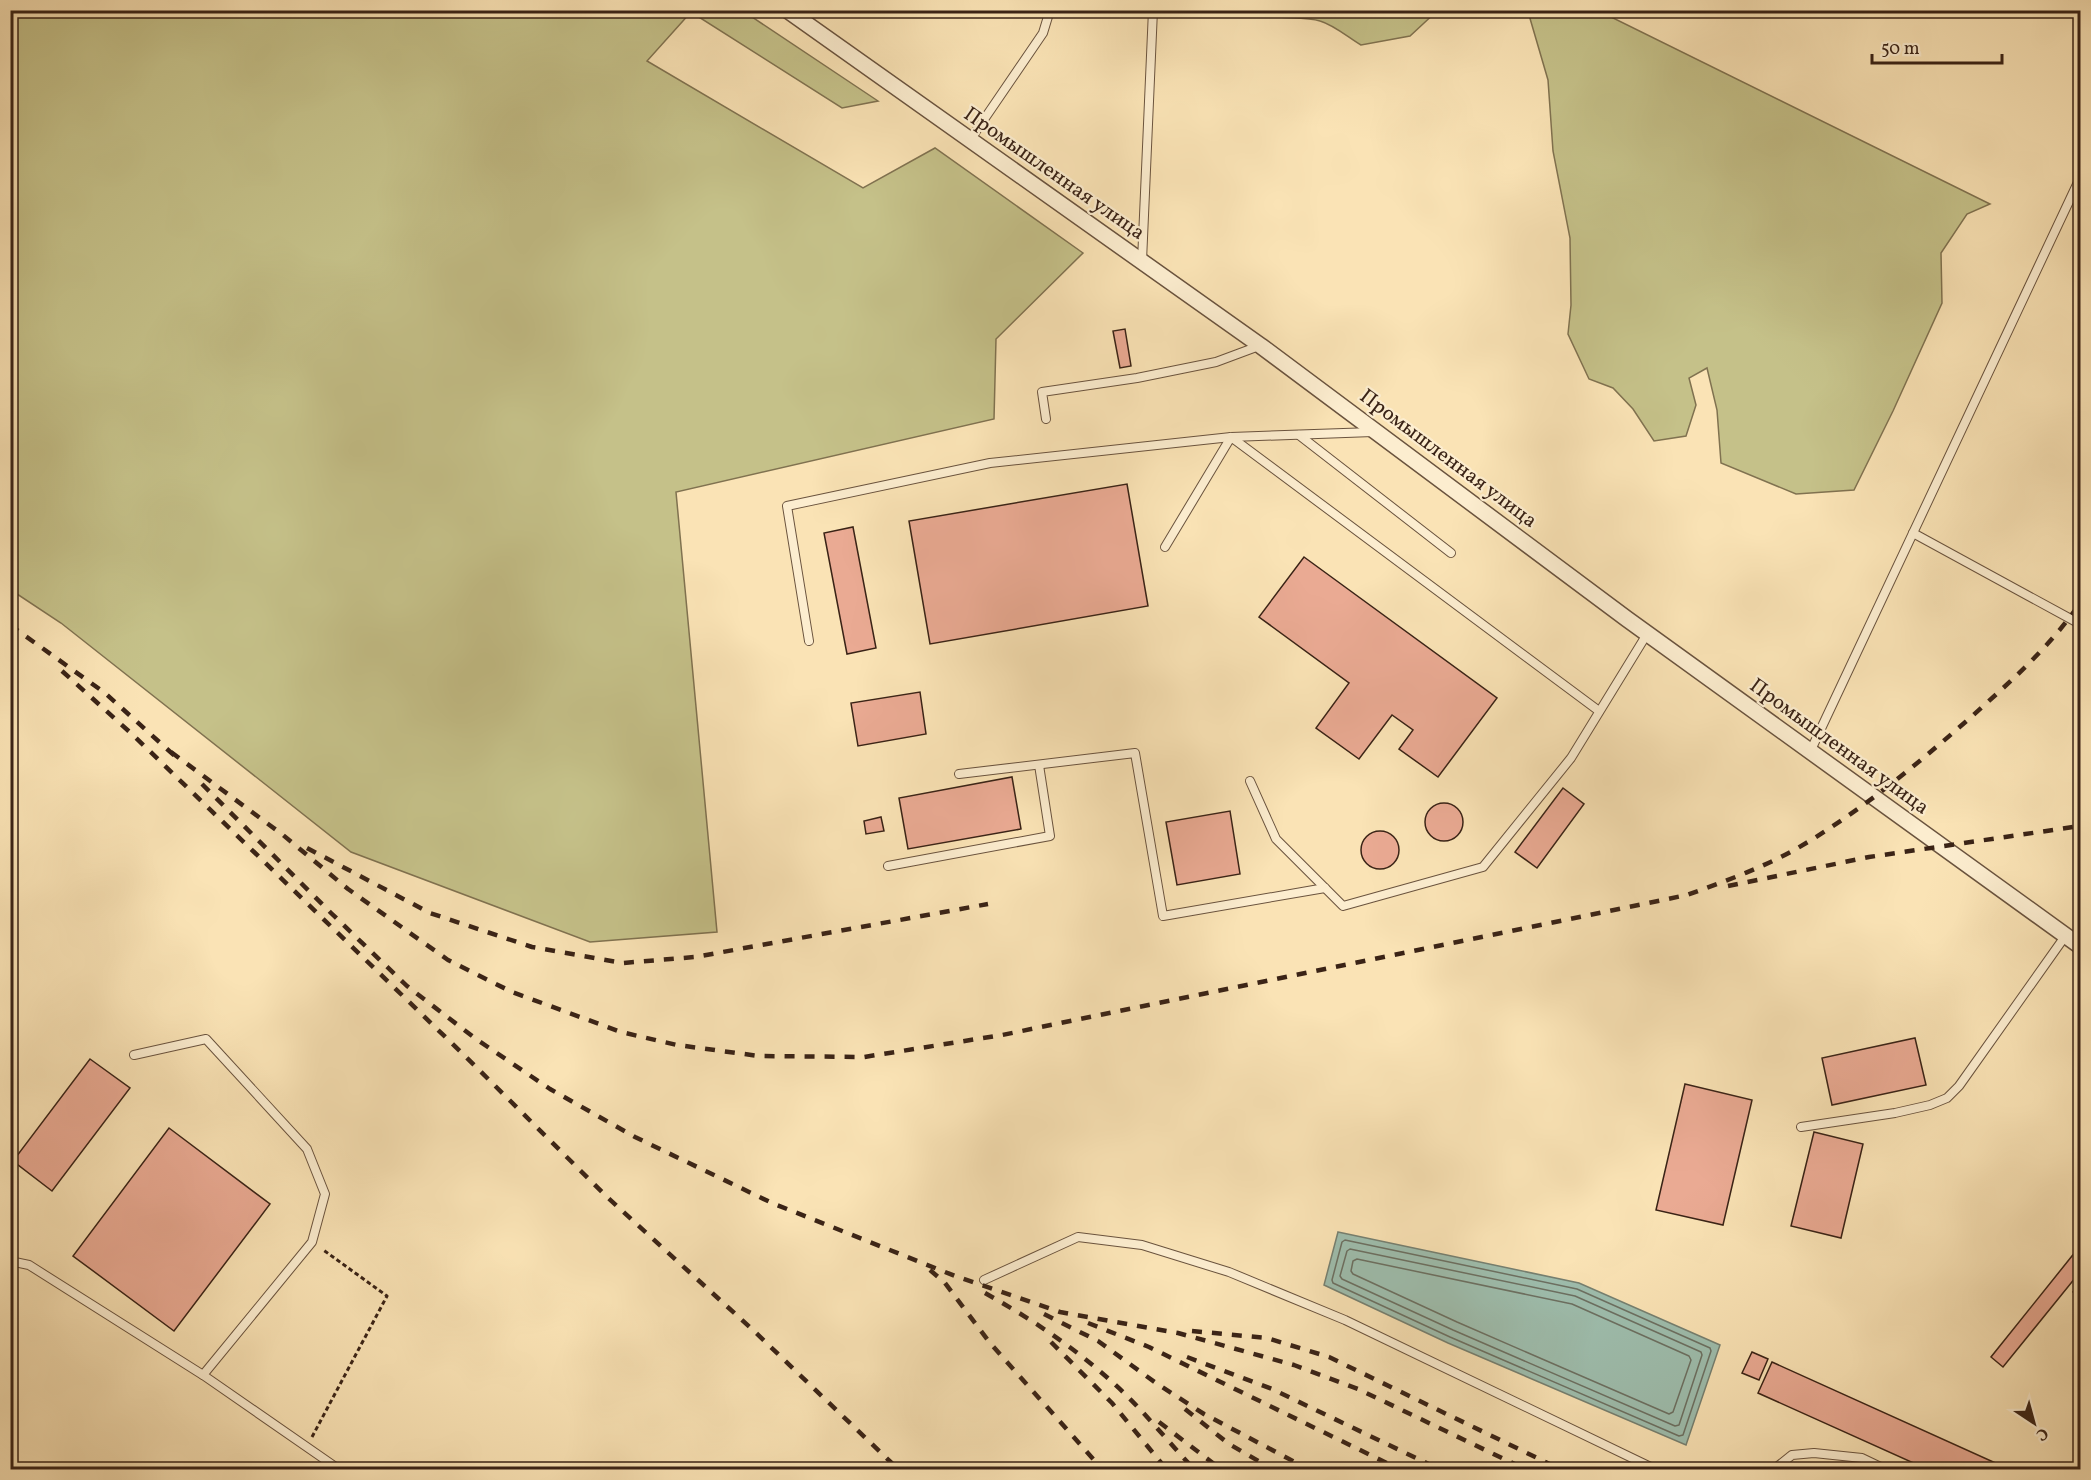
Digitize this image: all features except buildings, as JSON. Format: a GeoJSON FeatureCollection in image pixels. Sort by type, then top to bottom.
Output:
{"type":"FeatureCollection","features":[{"type":"Feature","properties":{"kind":"street","name":"Промышленная улица"},"geometry":{"type":"LineString","coordinates":[[787,10],[1261,346],[1647,634],[2080,946]]}},
{"type":"Feature","properties":{"kind":"lane"},"geometry":{"type":"LineString","coordinates":[[970,140],[1043,33],[1050,10]]}},
{"type":"Feature","properties":{"kind":"lane"},"geometry":{"type":"LineString","coordinates":[[1142,262],[1152,10]]}},
{"type":"Feature","properties":{"kind":"lane"},"geometry":{"type":"LineString","coordinates":[[1810,752],[2080,178]]}},
{"type":"Feature","properties":{"kind":"lane"},"geometry":{"type":"LineString","coordinates":[[1046,419],[1042,392],[1137,378],[1216,362],[1261,346]]}},
{"type":"Feature","properties":{"kind":"lane"},"geometry":{"type":"LineString","coordinates":[[809,641],[787,506],[990,462],[1231,437],[1376,432]]}},
{"type":"Feature","properties":{"kind":"lane"},"geometry":{"type":"LineString","coordinates":[[1299,435],[1451,553]]}},
{"type":"Feature","properties":{"kind":"lane"},"geometry":{"type":"LineString","coordinates":[[1165,547],[1231,437]]}},
{"type":"Feature","properties":{"kind":"lane"},"geometry":{"type":"LineString","coordinates":[[1231,437],[1599,711]]}},
{"type":"Feature","properties":{"kind":"lane"},"geometry":{"type":"LineString","coordinates":[[1913,533],[2080,624]]}},
{"type":"Feature","properties":{"kind":"lane"},"geometry":{"type":"LineString","coordinates":[[1250,781],[1276,839],[1343,906],[1483,867],[1571,758],[1647,634]]}},
{"type":"Feature","properties":{"kind":"lane"},"geometry":{"type":"LineString","coordinates":[[959,774],[1135,753],[1163,916],[1325,888]]}},
{"type":"Feature","properties":{"kind":"lane"},"geometry":{"type":"LineString","coordinates":[[888,866],[1050,836],[1039,765]]}},
{"type":"Feature","properties":{"kind":"lane"},"geometry":{"type":"LineString","coordinates":[[1801,1127],[1895,1113],[1930,1105],[1947,1098],[1959,1086],[2066,935]]}},
{"type":"Feature","properties":{"kind":"lane"},"geometry":{"type":"LineString","coordinates":[[134,1055],[206,1039],[307,1149],[325,1194],[312,1242],[203,1375]]}},
{"type":"Feature","properties":{"kind":"lane"},"geometry":{"type":"LineString","coordinates":[[984,1280],[1078,1237],[1142,1245],[1229,1272],[1345,1320],[1657,1470]]}},
{"type":"Feature","properties":{"kind":"lane"},"geometry":{"type":"LineString","coordinates":[[10,1261],[29,1265],[203,1375],[340,1470]]}},
{"type":"Feature","properties":{"kind":"lane"},"geometry":{"type":"LineString","coordinates":[[1773,1470],[1792,1455],[1814,1453],[1863,1458],[1887,1470]]}},
{"type":"Feature","properties":{"kind":"path"},"geometry":{"type":"LineString","coordinates":[[307,1446],[387,1296],[312,1242]]}},
{"type":"Feature","properties":{"kind":"shaded area"},"geometry":{"type":"Polygon","coordinates":[[[1437,10],[1410,36],[1361,45],[1320,21],[1269,16],[1255,11],[1437,10]]]}},
{"type":"Feature","properties":{"kind":"shaded area"},"geometry":{"type":"Polygon","coordinates":[[[10,11],[743,11],[878,101],[842,108],[691,12],[647,61],[863,188],[935,148],[1083,253],[996,339],[994,419],[676,492],[717,932],[590,942],[351,852],[61,623],[11,590],[10,11]]]}},
{"type":"Feature","properties":{"kind":"shaded area"},"geometry":{"type":"Polygon","coordinates":[[[1531,11],[1599,11],[1990,204],[1967,214],[1941,253],[1942,303],[1854,490],[1796,494],[1721,463],[1717,410],[1707,368],[1689,378],[1696,405],[1686,436],[1654,441],[1633,409],[1613,388],[1589,379],[1568,334],[1571,305],[1570,238],[1553,151],[1548,80],[1529,15],[1531,11]]]}},
{"type":"Feature","properties":{"kind":"water"},"geometry":{"type":"Polygon","coordinates":[[[1338,1232],[1579,1283],[1720,1345],[1686,1445],[1448,1343],[1324,1285],[1338,1232]]]}},
{"type":"Feature","properties":{"kind":"railway"},"geometry":{"type":"LineString","coordinates":[[171,752],[283,835],[348,889],[448,960],[512,992],[621,1032],[677,1045],[759,1056],[864,1057],[1002,1035],[1687,895],[1714,885],[1796,849],[1820,835],[1886,788],[1970,718],[2014,677],[2043,649],[2080,603]]}},
{"type":"Feature","properties":{"kind":"railway"},"geometry":{"type":"LineString","coordinates":[[10,625],[105,693],[177,758]]}},
{"type":"Feature","properties":{"kind":"railway"},"geometry":{"type":"LineString","coordinates":[[62,671],[133,735],[465,1056],[607,1197],[754,1331],[899,1470]]}},
{"type":"Feature","properties":{"kind":"railway"},"geometry":{"type":"LineString","coordinates":[[202,784],[407,986],[476,1039],[550,1089],[635,1137],[772,1203],[955,1276],[1060,1312],[1178,1333],[1294,1365],[1358,1389],[1527,1470]]}},
{"type":"Feature","properties":{"kind":"railway"},"geometry":{"type":"LineString","coordinates":[[1728,886],[1869,857],[2080,826]]}},
{"type":"Feature","properties":{"kind":"railway"},"geometry":{"type":"LineString","coordinates":[[307,848],[430,913],[532,947],[623,963],[695,957],[988,904]]}},
{"type":"Feature","properties":{"kind":"railway"},"geometry":{"type":"LineString","coordinates":[[930,1270],[945,1283],[990,1343],[1103,1470]]}},
{"type":"Feature","properties":{"kind":"railway"},"geometry":{"type":"LineString","coordinates":[[985,1293],[1040,1326],[1107,1377],[1195,1470]]}},
{"type":"Feature","properties":{"kind":"railway"},"geometry":{"type":"LineString","coordinates":[[1044,1314],[1098,1341],[1204,1414],[1310,1470]]}},
{"type":"Feature","properties":{"kind":"railway"},"geometry":{"type":"LineString","coordinates":[[1088,1323],[1149,1347],[1401,1470]]}},
{"type":"Feature","properties":{"kind":"railway"},"geometry":{"type":"LineString","coordinates":[[1192,1331],[1267,1338],[1329,1357],[1562,1470]]}},
{"type":"Feature","properties":{"kind":"railway"},"geometry":{"type":"LineString","coordinates":[[1051,1342],[1112,1403],[1167,1470]]}},
{"type":"Feature","properties":{"kind":"railway"},"geometry":{"type":"LineString","coordinates":[[1187,1357],[1272,1389],[1441,1470]]}},
{"type":"Feature","properties":{"kind":"railway"},"geometry":{"type":"LineString","coordinates":[[1185,1409],[1229,1444],[1274,1470]]}},
{"type":"Feature","properties":{"kind":"railway"},"geometry":{"type":"LineString","coordinates":[[1159,1422],[1222,1470]]}}]}
